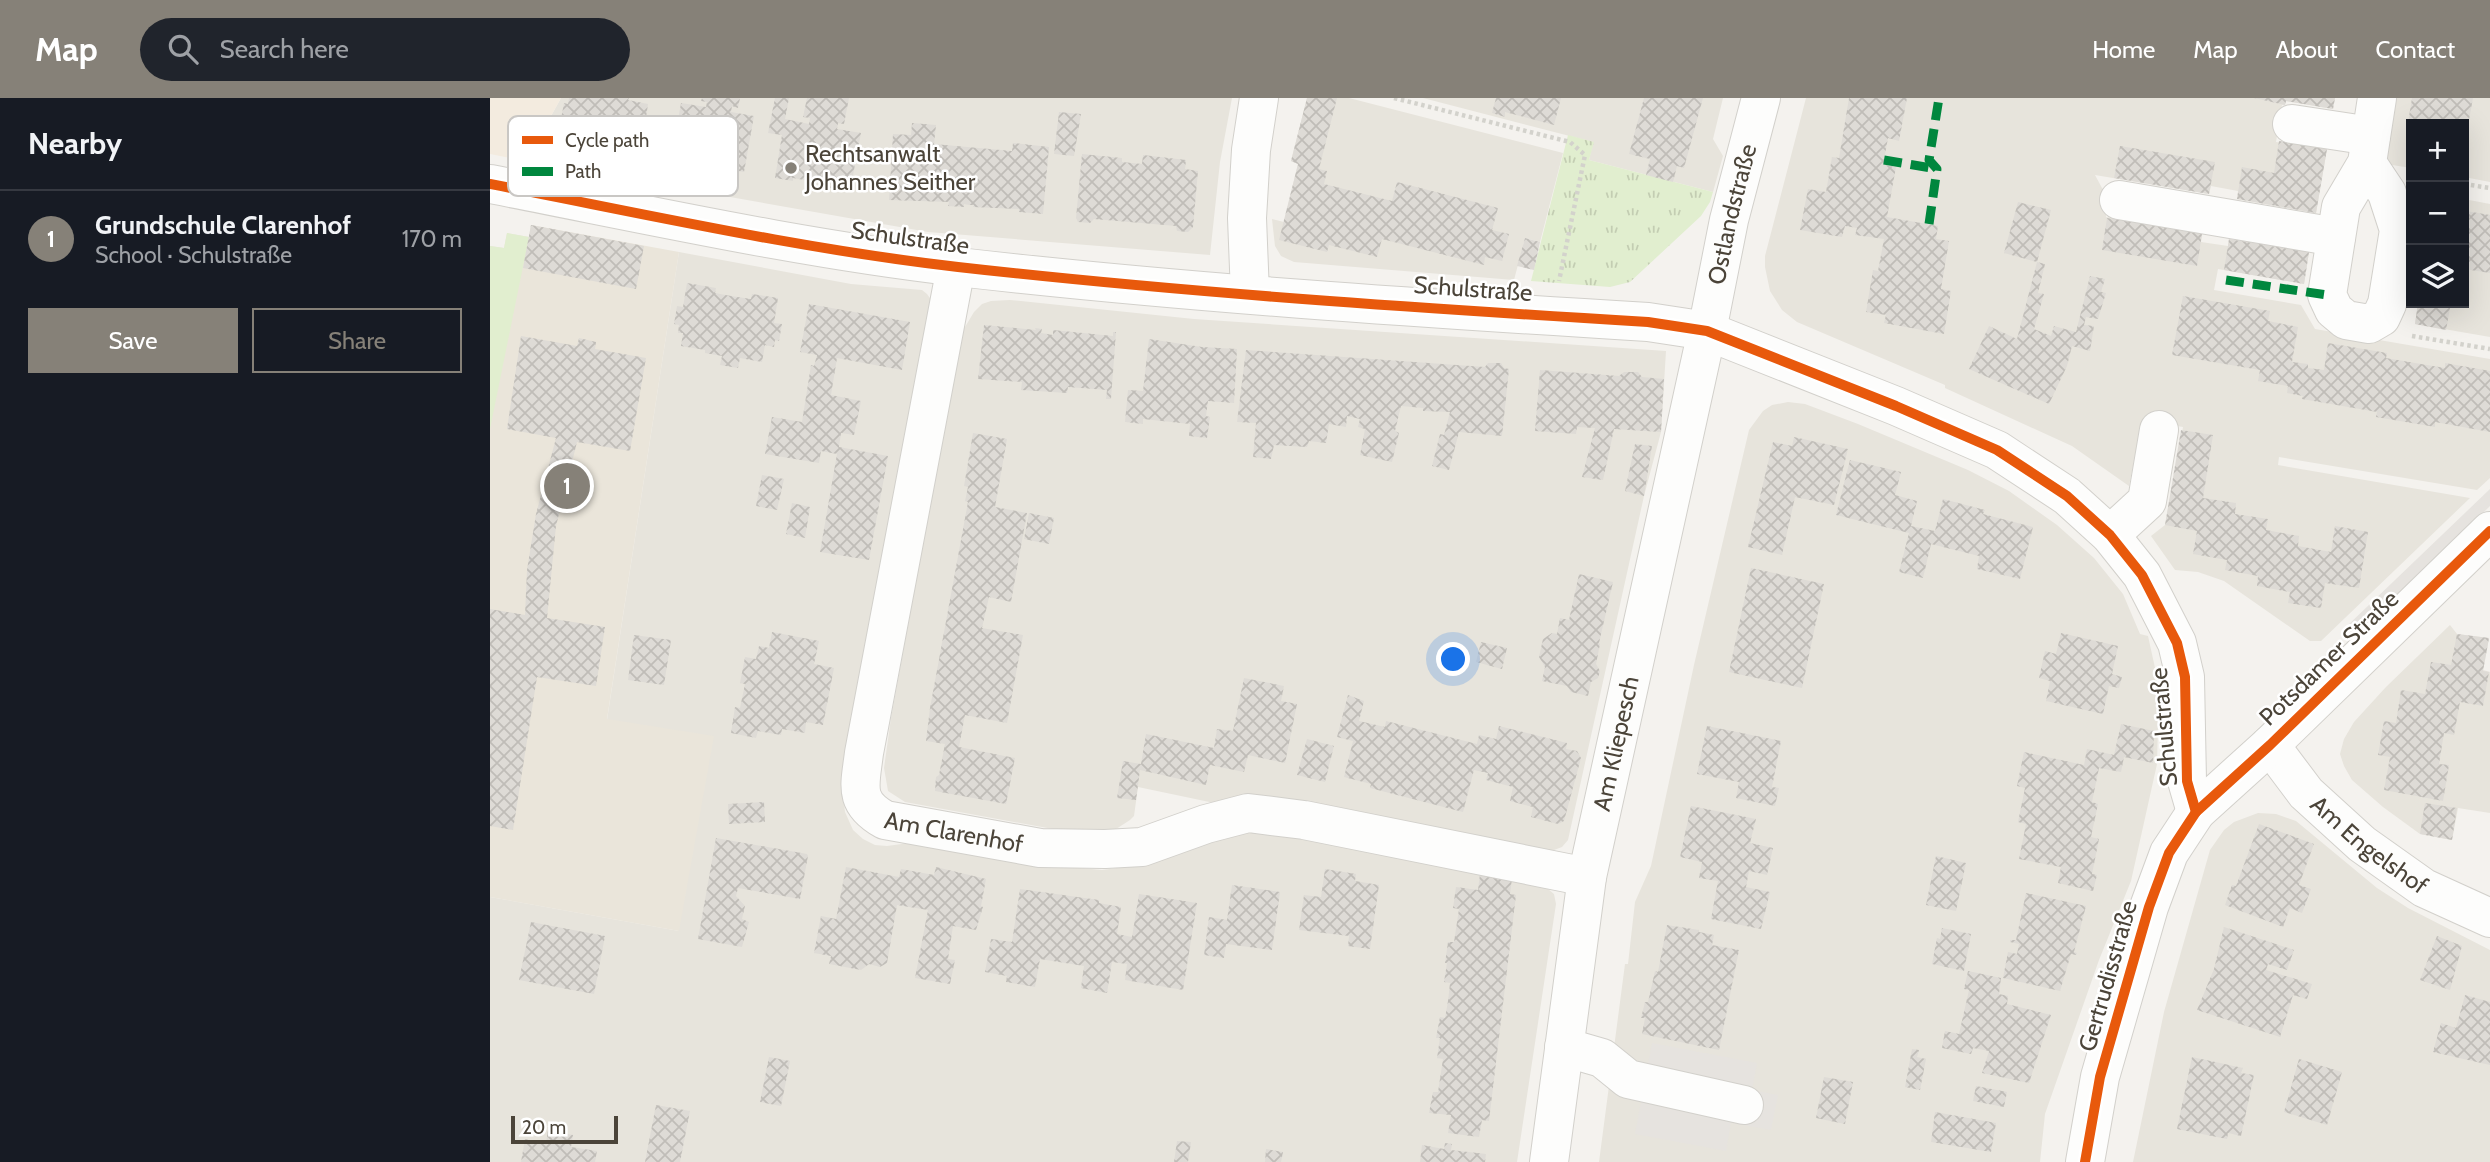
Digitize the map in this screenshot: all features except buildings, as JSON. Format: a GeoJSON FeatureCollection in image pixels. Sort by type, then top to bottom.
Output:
{"type":"FeatureCollection","features":[{"type":"Feature","properties":{"kind":"street"},"geometry":{"type":"LineString","coordinates":[[1250,294],[1247,218],[1251,150],[1259,98]]}},
{"type":"Feature","properties":{"kind":"street","name":"Ostlandstraße"},"geometry":{"type":"LineString","coordinates":[[1707,331],[1729,219],[1761,98]]}},
{"type":"Feature","properties":{"kind":"street"},"geometry":{"type":"LineString","coordinates":[[2292,124],[2369,149],[2387,193],[2399,230],[2402,271],[2381,317],[2368,324],[2346,320],[2334,310],[2327,295],[2341,207],[2369,149],[2377,98]]}},
{"type":"Feature","properties":{"kind":"street","name":"Schulstraße"},"geometry":{"type":"LineString","coordinates":[[490,184],[508,188]]}},
{"type":"Feature","properties":{"kind":"street","name":"Schulstraße"},"geometry":{"type":"LineString","coordinates":[[551,196],[787,242],[956,267],[1250,294],[1648,322],[1707,331],[1997,450],[2067,496],[2110,535],[2141,575],[2177,643],[2185,677],[2187,781],[2196,811]]}},
{"type":"Feature","properties":{"kind":"street"},"geometry":{"type":"LineString","coordinates":[[2119,200],[2336,237]]}},
{"type":"Feature","properties":{"kind":"street","name":"Am Clarenhof"},"geometry":{"type":"LineString","coordinates":[[956,267],[864,753],[860,790],[868,810],[885,820],[1040,848],[1105,849],[1142,847],[1206,824],[1248,813],[1304,820],[1587,877]]}},
{"type":"Feature","properties":{"kind":"street","name":"Am Kliepesch"},"geometry":{"type":"LineString","coordinates":[[1549,1162],[1587,877],[1707,331]]}},
{"type":"Feature","properties":{"kind":"street"},"geometry":{"type":"LineString","coordinates":[[2110,535],[2147,501],[2159,430]]}},
{"type":"Feature","properties":{"kind":"street","name":"Potsdamer Straße"},"geometry":{"type":"LineString","coordinates":[[2196,811],[2270,745],[2489,535]]}},
{"type":"Feature","properties":{"kind":"street","name":"Am Engelshof"},"geometry":{"type":"LineString","coordinates":[[2270,745],[2306,793],[2362,844],[2424,888],[2490,918]]}},
{"type":"Feature","properties":{"kind":"street","name":"Gertrudisstraße"},"geometry":{"type":"LineString","coordinates":[[2085,1162],[2100,1077],[2150,907],[2169,852],[2196,811]]}},
{"type":"Feature","properties":{"kind":"street"},"geometry":{"type":"LineString","coordinates":[[1564,1047],[1602,1058],[1628,1079],[1744,1105]]}},
{"type":"Feature","properties":{"kind":"path"},"geometry":{"type":"LineString","coordinates":[[1394,98],[1570,142],[1585,155],[1552,316]]}},
{"type":"Feature","properties":{"kind":"path"},"geometry":{"type":"LineString","coordinates":[[2469,185],[2490,188]]}},
{"type":"Feature","properties":{"kind":"path"},"geometry":{"type":"LineString","coordinates":[[2381,317],[2391,332],[2490,349]]}},
{"type":"Feature","properties":{"kind":"shaded area"},"geometry":{"type":"Polygon","coordinates":[[[490,98],[561,98],[551,116],[508,116],[508,158],[490,154],[490,98]]]}},
{"type":"Feature","properties":{"kind":"shaded area"},"geometry":{"type":"Polygon","coordinates":[[[561,98],[1232,98],[1220,162],[1210,255],[928,232],[724,196],[738,196],[738,116],[551,116],[561,98]]]}},
{"type":"Feature","properties":{"kind":"shaded area"},"geometry":{"type":"Polygon","coordinates":[[[1307,98],[1349,98],[1563,153],[1540,242],[1525,238],[1514,280],[1294,262],[1281,256],[1275,246],[1272,219],[1284,222],[1298,164],[1291,161],[1307,98]]]}},
{"type":"Feature","properties":{"kind":"shaded area"},"geometry":{"type":"Polygon","coordinates":[[[1423,98],[1723,98],[1713,139],[1723,156],[1713,192],[1589,160],[1593,142],[1423,98]]]}},
{"type":"Feature","properties":{"kind":"shaded area"},"geometry":{"type":"Polygon","coordinates":[[[1806,98],[2335,98],[2333,109],[2286,101],[2285,105],[2282,105],[2276,142],[2327,149],[2316,213],[2237,199],[2238,191],[2211,186],[2209,194],[2095,175],[2109,201],[2106,217],[2202,234],[2201,242],[2228,246],[2229,239],[2309,252],[2304,284],[2218,269],[2214,290],[2301,305],[2315,329],[2490,359],[2490,478],[2477,490],[2279,457],[2278,465],[2470,498],[2321,641],[2310,641],[2224,581],[2198,572],[2175,570],[2151,536],[2165,525],[2183,427],[2142,420],[2129,486],[2072,446],[1945,388],[1945,385],[1797,322],[1782,310],[1770,291],[1765,256],[1806,98]]]}},
{"type":"Feature","properties":{"kind":"shaded area"},"geometry":{"type":"Polygon","coordinates":[[[2390,98],[2490,98],[2490,182],[2469,178],[2469,119],[2406,119],[2406,167],[2386,164],[2390,98]]]}},
{"type":"Feature","properties":{"kind":"shaded area"},"geometry":{"type":"Polygon","coordinates":[[[2469,200],[2490,204],[2490,337],[2415,324],[2417,308],[2469,308],[2469,200]]]}},
{"type":"Feature","properties":{"kind":"shaded area"},"geometry":{"type":"Polygon","coordinates":[[[531,225],[679,252],[607,719],[714,736],[679,931],[490,897],[490,246],[504,248],[507,233],[529,237],[531,225]]]}},
{"type":"Feature","properties":{"kind":"shaded area"},"geometry":{"type":"Polygon","coordinates":[[[679,252],[851,284],[922,290],[932,301],[843,795],[845,812],[853,830],[875,845],[931,840],[1102,870],[1146,864],[1211,839],[1264,829],[1542,884],[1554,894],[1556,904],[1517,1162],[490,1162],[490,897],[679,931],[607,720],[679,252]]]}},
{"type":"Feature","properties":{"kind":"shaded area"},"geometry":{"type":"Polygon","coordinates":[[[1010,300],[1194,319],[1666,351],[1661,432],[1644,496],[1568,840],[1562,847],[1545,850],[1292,799],[1253,798],[1219,804],[1138,787],[1134,816],[1113,831],[1091,836],[905,802],[888,791],[884,768],[891,718],[962,332],[982,304],[1010,300]]]}},
{"type":"Feature","properties":{"kind":"shaded area"},"geometry":{"type":"Polygon","coordinates":[[[1788,402],[1805,404],[1858,424],[1968,470],[2009,491],[2057,525],[2094,558],[2123,594],[2140,634],[2148,636],[2159,686],[2157,764],[2131,881],[2099,960],[2045,1114],[2040,1162],[1599,1162],[1635,902],[1651,866],[1694,665],[1749,430],[1763,411],[1772,405],[1788,402]]]}},
{"type":"Feature","properties":{"kind":"shaded area"},"geometry":{"type":"Polygon","coordinates":[[[2490,489],[2490,506],[2354,638],[2346,627],[2490,489]]]}},
{"type":"Feature","properties":{"kind":"shaded area"},"geometry":{"type":"Polygon","coordinates":[[[2450,625],[2457,634],[2489,638],[2483,670],[2490,672],[2490,813],[2458,808],[2452,840],[2420,834],[2383,807],[2352,780],[2340,754],[2344,739],[2354,722],[2450,625]]]}},
{"type":"Feature","properties":{"kind":"shaded area"},"geometry":{"type":"Polygon","coordinates":[[[2258,813],[2276,814],[2296,821],[2377,888],[2408,908],[2490,950],[2490,1162],[2133,1162],[2164,1012],[2210,850],[2224,830],[2234,822],[2258,813]]]}},
{"type":"Feature","properties":{"kind":"shaded area"},"geometry":{"type":"Polygon","coordinates":[[[1652,1043],[1757,1063],[1752,1090],[1778,1095],[1771,1130],[1731,1123],[1726,1151],[1635,1134],[1652,1043]]]}},
{"type":"Feature","properties":{"kind":"green space"},"geometry":{"type":"Polygon","coordinates":[[[1568,135],[1594,142],[1589,160],[1713,192],[1701,216],[1630,282],[1610,287],[1531,281],[1568,135]]]}},
{"type":"Feature","properties":{"kind":"green space"},"geometry":{"type":"Polygon","coordinates":[[[507,233],[529,237],[490,429],[490,246],[504,248],[507,233]]]}},
{"type":"Feature","properties":{"kind":"marked path"},"geometry":{"type":"LineString","coordinates":[[1929,224],[1937,169],[1929,160],[1939,98]]}},
{"type":"Feature","properties":{"kind":"marked path"},"geometry":{"type":"LineString","coordinates":[[1884,160],[1937,169]]}},
{"type":"Feature","properties":{"kind":"marked path"},"geometry":{"type":"LineString","coordinates":[[2226,280],[2327,295]]}},
{"type":"Feature","properties":{"kind":"cycle path"},"geometry":{"type":"LineString","coordinates":[[490,184],[508,188]]}},
{"type":"Feature","properties":{"kind":"cycle path"},"geometry":{"type":"LineString","coordinates":[[550,196],[782,241],[958,267],[1216,292],[1648,322],[1707,331],[1896,406],[1997,450],[2067,496],[2110,535],[2142,575],[2177,643],[2185,677],[2187,781],[2196,812]]}},
{"type":"Feature","properties":{"kind":"cycle path"},"geometry":{"type":"LineString","coordinates":[[2085,1162],[2100,1077],[2149,907],[2169,853],[2196,812],[2270,745],[2490,531]]}},
{"type":"Feature","properties":{"kind":"place","name":"Rechtsanwalt Johannes Seither"},"geometry":{"type":"Point","coordinates":[791,168]}},
{"type":"Feature","properties":{"kind":"place","name":"Grundschule Clarenhof"},"geometry":{"type":"Point","coordinates":[567,486]}}]}
